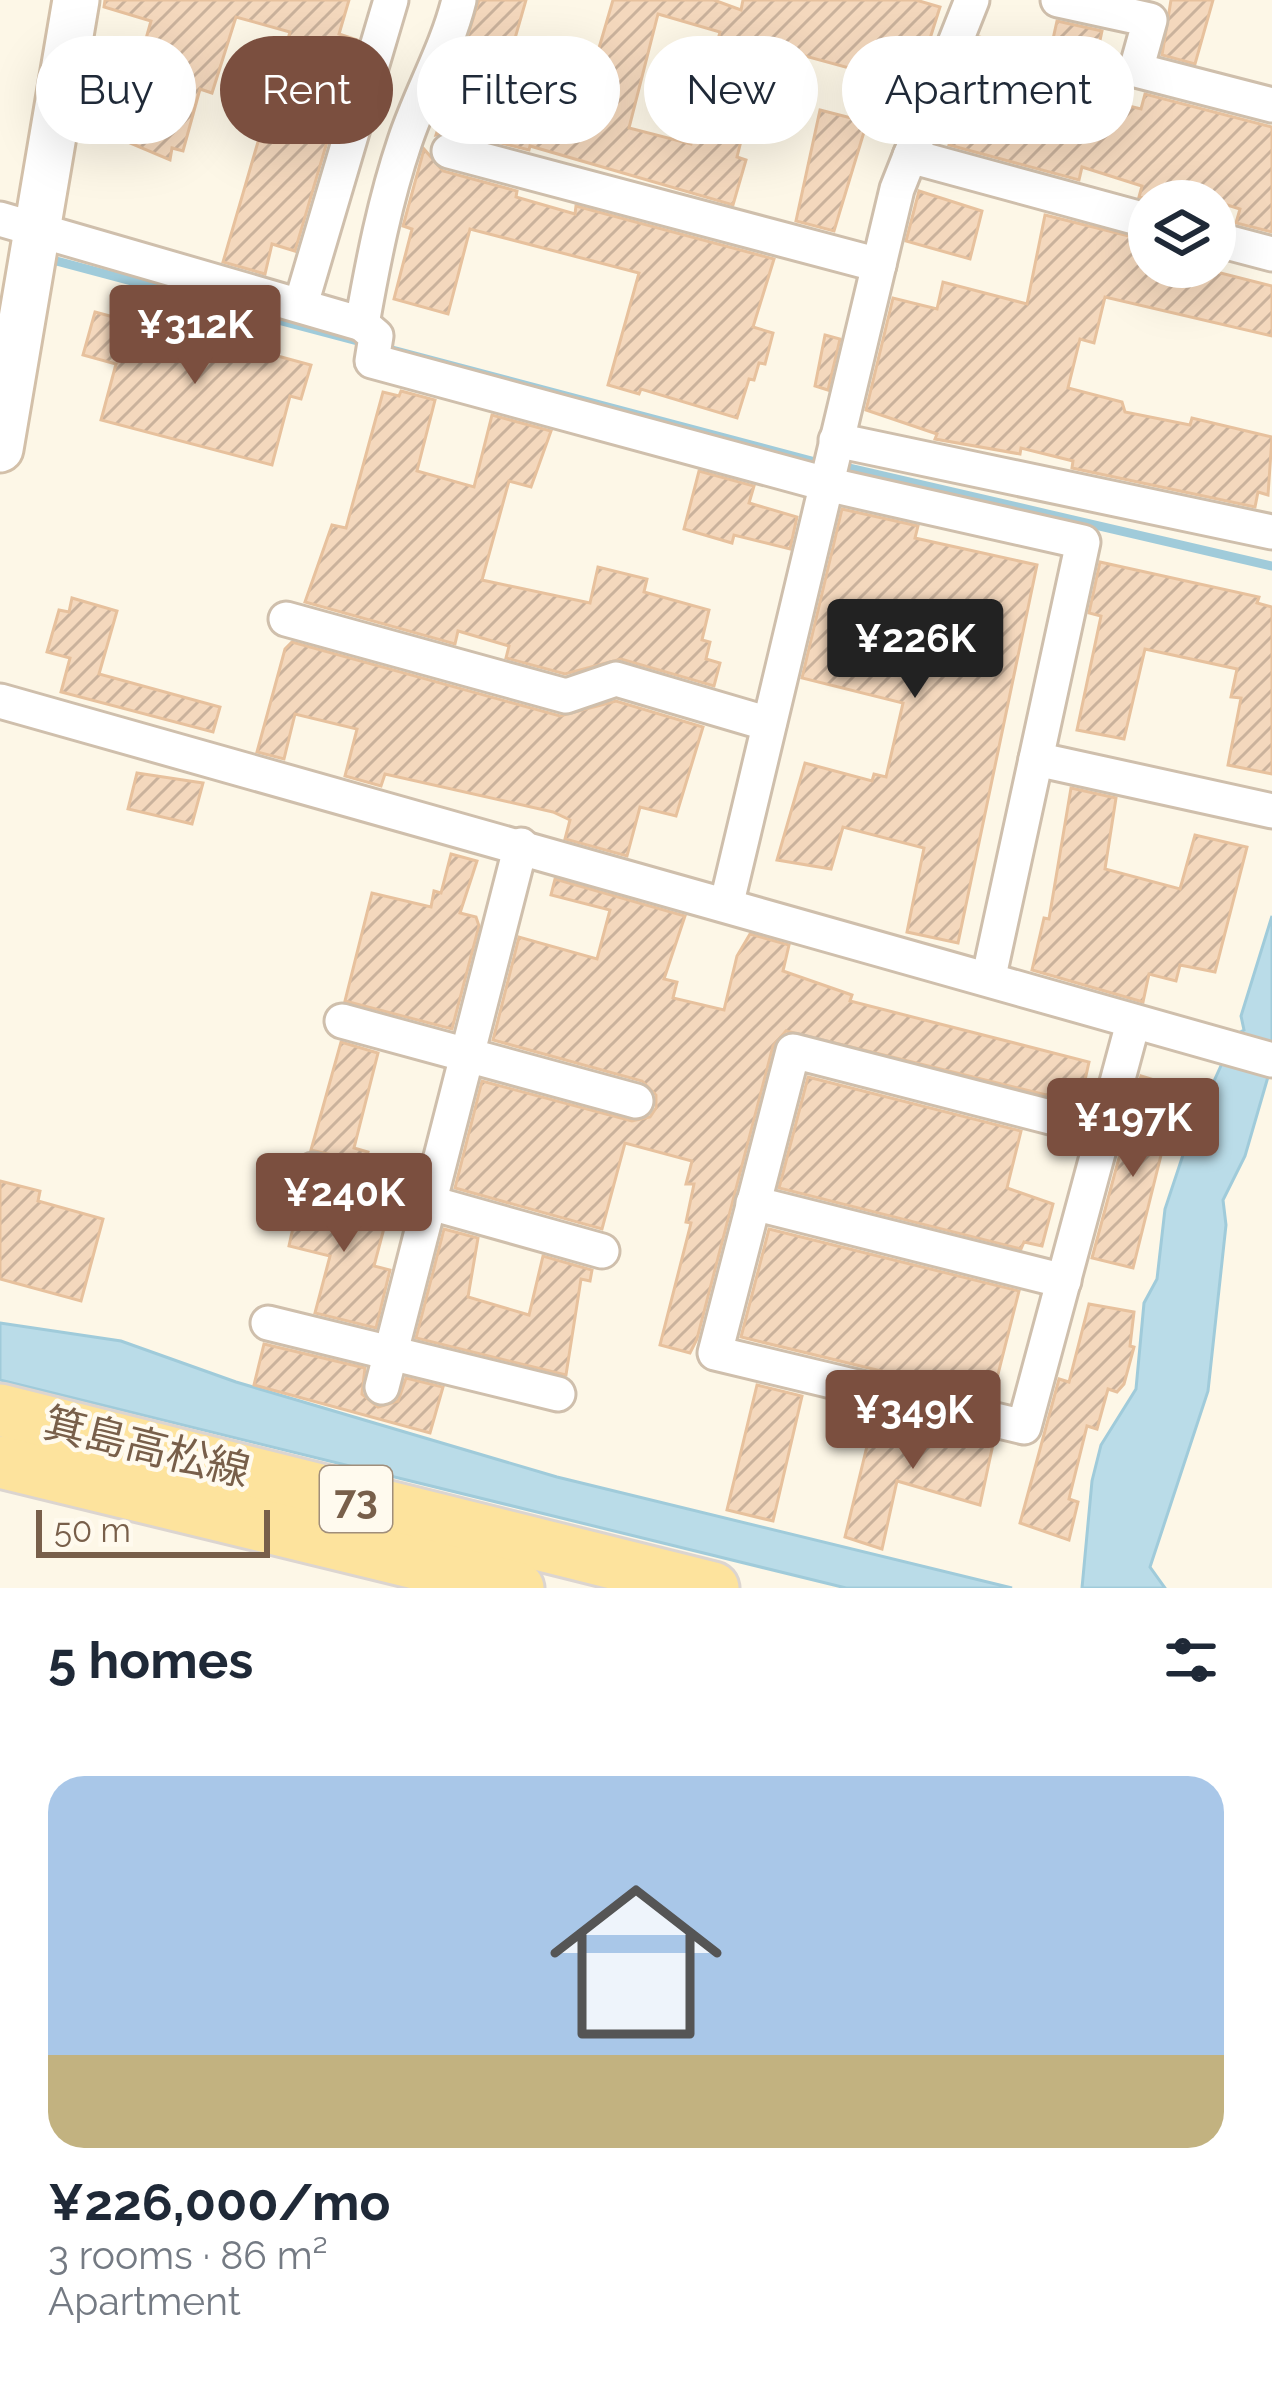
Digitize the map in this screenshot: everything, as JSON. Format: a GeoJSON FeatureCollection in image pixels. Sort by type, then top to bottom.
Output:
{"type":"FeatureCollection","features":[{"type":"Feature","properties":{"kind":"main road"},"geometry":{"type":"LineString","coordinates":[[0,449],[25,237],[76,0]]}},
{"type":"Feature","properties":{"kind":"main road","name":"箕島高松線"},"geometry":{"type":"LineString","coordinates":[[0,1410],[712,1588]]}},
{"type":"Feature","properties":{"kind":"main road","name":"箕島高松線"},"geometry":{"type":"LineString","coordinates":[[0,1462],[518,1588]]}},
{"type":"Feature","properties":{"kind":"street"},"geometry":{"type":"LineString","coordinates":[[301,304],[391,0]]}},
{"type":"Feature","properties":{"kind":"street"},"geometry":{"type":"LineString","coordinates":[[459,0],[405,139],[375,249],[371,361],[830,464],[1272,532]]}},
{"type":"Feature","properties":{"kind":"street"},"geometry":{"type":"LineString","coordinates":[[728,902],[879,266],[910,156],[972,0]]}},
{"type":"Feature","properties":{"kind":"street"},"geometry":{"type":"LineString","coordinates":[[1058,0],[1150,20],[1136,70],[1272,105]]}},
{"type":"Feature","properties":{"kind":"street"},"geometry":{"type":"LineString","coordinates":[[449,151],[879,266]]}},
{"type":"Feature","properties":{"kind":"street"},"geometry":{"type":"LineString","coordinates":[[910,156],[1128,215]]}},
{"type":"Feature","properties":{"kind":"street"},"geometry":{"type":"LineString","coordinates":[[25,237],[301,304],[370,339]]}},
{"type":"Feature","properties":{"kind":"street"},"geometry":{"type":"LineString","coordinates":[[1236,245],[1272,254]]}},
{"type":"Feature","properties":{"kind":"street"},"geometry":{"type":"LineString","coordinates":[[830,464],[1083,542],[989,976]]}},
{"type":"Feature","properties":{"kind":"street"},"geometry":{"type":"LineString","coordinates":[[286,619],[566,696],[616,679],[770,724]]}},
{"type":"Feature","properties":{"kind":"street"},"geometry":{"type":"LineString","coordinates":[[0,701],[728,902],[1272,1060]]}},
{"type":"Feature","properties":{"kind":"street"},"geometry":{"type":"LineString","coordinates":[[1036,759],[1272,811]]}},
{"type":"Feature","properties":{"kind":"street"},"geometry":{"type":"LineString","coordinates":[[382,1387],[521,845]]}},
{"type":"Feature","properties":{"kind":"street"},"geometry":{"type":"LineString","coordinates":[[342,1021],[636,1101]]}},
{"type":"Feature","properties":{"kind":"street"},"geometry":{"type":"LineString","coordinates":[[1105,1130],[793,1052],[715,1353],[1024,1427],[1105,1130],[1132,1023]]}},
{"type":"Feature","properties":{"kind":"street"},"geometry":{"type":"LineString","coordinates":[[313,1170],[428,1206],[602,1251]]}},
{"type":"Feature","properties":{"kind":"street"},"geometry":{"type":"LineString","coordinates":[[753,1203],[1064,1281]]}},
{"type":"Feature","properties":{"kind":"street"},"geometry":{"type":"LineString","coordinates":[[268,1323],[558,1394]]}},
{"type":"Feature","properties":{"kind":"water"},"geometry":{"type":"Polygon","coordinates":[[[1272,916],[1272,1063],[1245,1156],[1223,1200],[1226,1225],[1208,1391],[1150,1567],[1165,1588],[1082,1588],[1092,1481],[1101,1445],[1136,1389],[1144,1303],[1157,1279],[1165,1209],[1184,1152],[1184,1111],[1214,1081],[1235,1035],[1244,1030],[1241,1016],[1272,916]]]}},
{"type":"Feature","properties":{"kind":"water"},"geometry":{"type":"Polygon","coordinates":[[[0,1323],[121,1341],[236,1382],[557,1477],[1012,1588],[846,1588],[0,1380],[0,1323]]]}},
{"type":"Feature","properties":{"kind":"building"},"geometry":{"type":"Polygon","coordinates":[[[105,0],[349,0],[339,34],[345,36],[289,36],[290,32],[236,17],[230,36],[220,36],[220,68],[212,93],[200,89],[196,104],[196,36],[147,36],[151,21],[104,7],[105,0]]]}},
{"type":"Feature","properties":{"kind":"building"},"geometry":{"type":"Polygon","coordinates":[[[479,0],[526,0],[516,36],[468,36],[479,0]]]}},
{"type":"Feature","properties":{"kind":"building"},"geometry":{"type":"Polygon","coordinates":[[[613,0],[714,0],[741,10],[743,0],[916,0],[940,7],[931,36],[842,36],[842,66],[818,59],[818,36],[719,36],[720,32],[658,14],[652,36],[644,36],[644,69],[629,128],[644,132],[644,144],[740,144],[737,157],[746,160],[733,205],[530,146],[529,150],[505,144],[620,144],[620,36],[602,36],[613,0]]]}},
{"type":"Feature","properties":{"kind":"building"},"geometry":{"type":"Polygon","coordinates":[[[1171,0],[1213,0],[1195,64],[1162,55],[1171,0]]]}},
{"type":"Feature","properties":{"kind":"building"},"geometry":{"type":"Polygon","coordinates":[[[1057,21],[1102,31],[1101,36],[1054,36],[1057,21]]]}},
{"type":"Feature","properties":{"kind":"building"},"geometry":{"type":"Polygon","coordinates":[[[1145,94],[1272,127],[1272,232],[1236,223],[1240,209],[1236,208],[1236,180],[1128,182],[1082,167],[1079,180],[949,145],[1134,144],[1134,107],[1141,109],[1145,94]]]}},
{"type":"Feature","properties":{"kind":"building"},"geometry":{"type":"Polygon","coordinates":[[[820,110],[842,116],[842,144],[860,144],[834,231],[796,221],[813,144],[818,144],[820,110]]]}},
{"type":"Feature","properties":{"kind":"building"},"geometry":{"type":"Polygon","coordinates":[[[132,144],[185,144],[183,151],[172,148],[170,160],[132,144]]]}},
{"type":"Feature","properties":{"kind":"building"},"geometry":{"type":"Polygon","coordinates":[[[257,144],[326,144],[295,251],[272,244],[265,274],[223,262],[257,144]]]}},
{"type":"Feature","properties":{"kind":"building"},"geometry":{"type":"Polygon","coordinates":[[[424,149],[443,171],[517,191],[516,197],[575,214],[576,206],[774,259],[753,327],[773,333],[765,364],[759,363],[754,380],[749,379],[737,418],[641,389],[639,394],[608,385],[639,273],[470,229],[448,314],[394,299],[412,229],[403,226],[424,149]]]}},
{"type":"Feature","properties":{"kind":"building"},"geometry":{"type":"Polygon","coordinates":[[[919,191],[982,211],[970,259],[906,241],[919,191]]]}},
{"type":"Feature","properties":{"kind":"building"},"geometry":{"type":"Polygon","coordinates":[[[1045,215],[1128,236],[1128,288],[1236,288],[1236,277],[1272,286],[1272,336],[1105,297],[1094,343],[1080,339],[1068,388],[1122,402],[1125,412],[1190,425],[1192,418],[1272,437],[1268,495],[1258,492],[1255,507],[1072,468],[1073,461],[1021,448],[1020,454],[935,439],[937,434],[866,410],[893,298],[937,309],[943,282],[1027,304],[1045,215]]]}},
{"type":"Feature","properties":{"kind":"building"},"geometry":{"type":"Polygon","coordinates":[[[95,312],[128,321],[129,316],[311,365],[301,399],[290,396],[272,465],[101,420],[116,364],[83,355],[95,312]]]}},
{"type":"Feature","properties":{"kind":"building"},"geometry":{"type":"Polygon","coordinates":[[[825,335],[840,339],[828,390],[815,386],[825,335]]]}},
{"type":"Feature","properties":{"kind":"building"},"geometry":{"type":"Polygon","coordinates":[[[401,391],[435,400],[417,471],[474,487],[492,415],[551,431],[531,487],[509,481],[482,580],[590,603],[598,567],[647,579],[644,592],[709,610],[702,640],[710,642],[706,659],[720,663],[714,686],[621,659],[565,674],[506,658],[509,646],[458,631],[455,644],[305,602],[332,525],[346,528],[383,392],[399,396],[401,391]]]}},
{"type":"Feature","properties":{"kind":"building"},"geometry":{"type":"Polygon","coordinates":[[[699,471],[754,486],[749,503],[797,517],[790,549],[734,535],[732,543],[684,529],[699,471]]]}},
{"type":"Feature","properties":{"kind":"building"},"geometry":{"type":"Polygon","coordinates":[[[842,509],[918,526],[915,538],[1037,565],[958,943],[907,932],[924,848],[843,827],[831,869],[777,860],[805,763],[872,781],[874,774],[886,777],[903,703],[802,678],[842,509]]]}},
{"type":"Feature","properties":{"kind":"building"},"geometry":{"type":"Polygon","coordinates":[[[1100,562],[1259,597],[1257,603],[1272,607],[1272,774],[1228,765],[1241,698],[1231,697],[1237,669],[1145,649],[1124,739],[1077,730],[1101,616],[1089,613],[1100,562]]]}},
{"type":"Feature","properties":{"kind":"building"},"geometry":{"type":"Polygon","coordinates":[[[72,598],[117,611],[99,674],[220,707],[213,732],[61,692],[70,658],[47,652],[59,610],[69,612],[72,598]]]}},
{"type":"Feature","properties":{"kind":"building"},"geometry":{"type":"Polygon","coordinates":[[[292,642],[560,716],[616,701],[703,727],[676,816],[640,807],[627,856],[565,839],[570,820],[553,812],[385,774],[381,786],[345,776],[357,729],[295,714],[284,759],[257,752],[285,649],[292,642]]]}},
{"type":"Feature","properties":{"kind":"building"},"geometry":{"type":"Polygon","coordinates":[[[137,773],[203,783],[192,824],[128,809],[137,773]]]}},
{"type":"Feature","properties":{"kind":"building"},"geometry":{"type":"Polygon","coordinates":[[[1071,788],[1116,798],[1105,869],[1180,889],[1195,835],[1247,847],[1215,972],[1180,965],[1176,981],[1149,974],[1143,1002],[1032,970],[1044,918],[1049,919],[1071,788]]]}},
{"type":"Feature","properties":{"kind":"building"},"geometry":{"type":"Polygon","coordinates":[[[451,854],[477,861],[460,913],[476,917],[479,926],[452,1029],[345,1001],[372,893],[431,907],[434,891],[441,893],[451,854]]]}},
{"type":"Feature","properties":{"kind":"building"},"geometry":{"type":"Polygon","coordinates":[[[555,879],[685,916],[664,979],[677,982],[673,998],[724,1010],[737,956],[750,934],[789,945],[783,971],[852,995],[850,1001],[1089,1062],[1081,1098],[1075,1102],[786,1031],[773,1046],[697,1339],[690,1353],[660,1345],[691,1223],[686,1222],[694,1184],[686,1184],[692,1161],[625,1143],[602,1229],[455,1188],[482,1081],[632,1121],[650,1117],[656,1108],[656,1095],[642,1081],[493,1040],[519,937],[597,959],[610,910],[551,895],[555,879]]]}},
{"type":"Feature","properties":{"kind":"building"},"geometry":{"type":"Polygon","coordinates":[[[341,1042],[378,1053],[354,1148],[368,1152],[365,1163],[311,1150],[341,1042]]]}},
{"type":"Feature","properties":{"kind":"building"},"geometry":{"type":"Polygon","coordinates":[[[1141,1076],[1164,1083],[1153,1118],[1162,1121],[1159,1133],[1166,1135],[1133,1268],[1092,1258],[1141,1076]]]}},
{"type":"Feature","properties":{"kind":"building"},"geometry":{"type":"Polygon","coordinates":[[[808,1077],[1021,1131],[1007,1188],[1053,1204],[1042,1246],[1024,1242],[1021,1249],[779,1188],[808,1077]]]}},
{"type":"Feature","properties":{"kind":"building"},"geometry":{"type":"Polygon","coordinates":[[[0,1181],[40,1191],[38,1201],[103,1219],[81,1301],[0,1279],[0,1181]]]}},
{"type":"Feature","properties":{"kind":"building"},"geometry":{"type":"Polygon","coordinates":[[[302,1187],[388,1213],[374,1266],[390,1270],[376,1328],[315,1313],[330,1256],[289,1246],[302,1187]]]}},
{"type":"Feature","properties":{"kind":"building"},"geometry":{"type":"Polygon","coordinates":[[[444,1229],[478,1238],[468,1297],[529,1315],[543,1256],[592,1270],[590,1281],[581,1279],[566,1375],[416,1338],[444,1229]]]}},
{"type":"Feature","properties":{"kind":"building"},"geometry":{"type":"Polygon","coordinates":[[[769,1229],[1019,1291],[992,1398],[741,1337],[769,1229]]]}},
{"type":"Feature","properties":{"kind":"building"},"geometry":{"type":"Polygon","coordinates":[[[1089,1304],[1134,1312],[1130,1346],[1134,1347],[1124,1384],[1117,1392],[1108,1389],[1097,1429],[1087,1426],[1069,1499],[1078,1502],[1069,1540],[1020,1523],[1059,1379],[1069,1382],[1089,1304]]]}},
{"type":"Feature","properties":{"kind":"building"},"geometry":{"type":"Polygon","coordinates":[[[264,1344],[365,1368],[362,1394],[378,1407],[398,1401],[406,1378],[443,1387],[430,1433],[254,1385],[264,1344]]]}},
{"type":"Feature","properties":{"kind":"building"},"geometry":{"type":"Polygon","coordinates":[[[757,1385],[802,1396],[773,1521],[727,1510],[757,1385]]]}},
{"type":"Feature","properties":{"kind":"building"},"geometry":{"type":"Polygon","coordinates":[[[875,1413],[993,1444],[980,1505],[897,1481],[882,1549],[845,1537],[875,1413]]]}},
{"type":"Feature","properties":{"kind":"waterway"},"geometry":{"type":"LineString","coordinates":[[45,258],[365,343]]}},
{"type":"Feature","properties":{"kind":"waterway"},"geometry":{"type":"LineString","coordinates":[[381,347],[823,464]]}},
{"type":"Feature","properties":{"kind":"waterway"},"geometry":{"type":"LineString","coordinates":[[840,466],[1272,566]]}}]}
